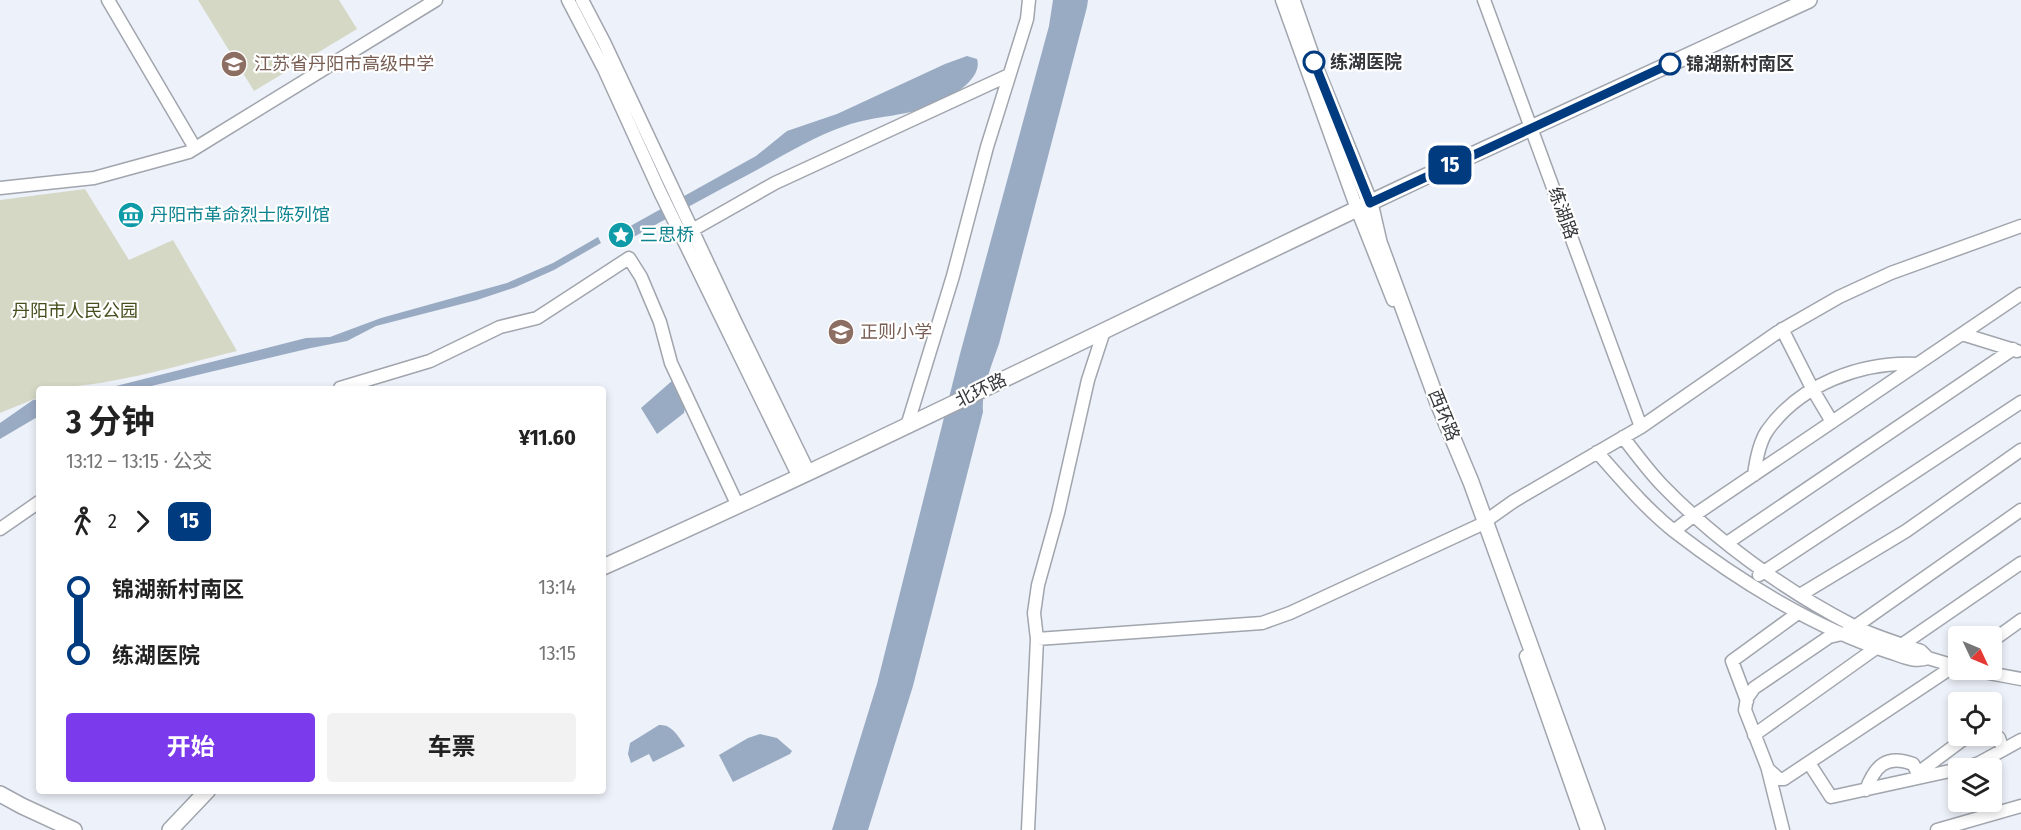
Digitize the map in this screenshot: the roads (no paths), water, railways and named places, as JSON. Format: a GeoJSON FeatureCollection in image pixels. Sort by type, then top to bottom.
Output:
{"type":"FeatureCollection","features":[{"type":"Feature","properties":{"kind":"main road","name":"西环路"},"geometry":{"type":"LineString","coordinates":[[1292,0],[1363,206],[1379,242],[1597,830]]}},
{"type":"Feature","properties":{"kind":"main road","name":"北环路"},"geometry":{"type":"LineString","coordinates":[[606,566],[926,418],[1363,206],[1809,0]]}},
{"type":"Feature","properties":{"kind":"main road"},"geometry":{"type":"LineString","coordinates":[[0,794],[74,830]]}},
{"type":"Feature","properties":{"kind":"main road"},"geometry":{"type":"LineString","coordinates":[[170,830],[204,794]]}},
{"type":"Feature","properties":{"kind":"main road"},"geometry":{"type":"LineString","coordinates":[[0,804],[52,830]]}},
{"type":"Feature","properties":{"kind":"street"},"geometry":{"type":"LineString","coordinates":[[108,0],[195,148]]}},
{"type":"Feature","properties":{"kind":"street"},"geometry":{"type":"LineString","coordinates":[[0,188],[94,178],[189,152],[436,0]]}},
{"type":"Feature","properties":{"kind":"street"},"geometry":{"type":"LineString","coordinates":[[568,0],[680,217],[804,475]]}},
{"type":"Feature","properties":{"kind":"street"},"geometry":{"type":"LineString","coordinates":[[582,0],[604,42],[666,189]]}},
{"type":"Feature","properties":{"kind":"street"},"geometry":{"type":"LineString","coordinates":[[907,426],[953,276],[987,147],[1027,19],[1029,0]]}},
{"type":"Feature","properties":{"kind":"street","name":"西环路"},"geometry":{"type":"LineString","coordinates":[[1282,0],[1363,206]]}},
{"type":"Feature","properties":{"kind":"street","name":"练湖路"},"geometry":{"type":"LineString","coordinates":[[1484,0],[1641,427]]}},
{"type":"Feature","properties":{"kind":"street"},"geometry":{"type":"LineString","coordinates":[[687,233],[775,183],[1009,75]]}},
{"type":"Feature","properties":{"kind":"street"},"geometry":{"type":"LineString","coordinates":[[1037,639],[1262,624],[1351,586],[1483,523],[1514,501],[1641,427],[1782,329],[1839,297],[1891,273],[2021,226]]}},
{"type":"Feature","properties":{"kind":"street"},"geometry":{"type":"LineString","coordinates":[[347,386],[430,361],[500,327],[537,318],[629,258],[660,322],[671,363],[738,506]]}},
{"type":"Feature","properties":{"kind":"street"},"geometry":{"type":"LineString","coordinates":[[1674,531],[2021,294]]}},
{"type":"Feature","properties":{"kind":"street"},"geometry":{"type":"LineString","coordinates":[[1782,329],[1832,422]]}},
{"type":"Feature","properties":{"kind":"street"},"geometry":{"type":"LineString","coordinates":[[1028,830],[1037,639],[1034,613],[1038,585],[1058,513],[1088,380],[1104,331]]}},
{"type":"Feature","properties":{"kind":"street"},"geometry":{"type":"LineString","coordinates":[[1962,334],[2017,351]]}},
{"type":"Feature","properties":{"kind":"street"},"geometry":{"type":"LineString","coordinates":[[1727,543],[2017,351]]}},
{"type":"Feature","properties":{"kind":"street"},"geometry":{"type":"LineString","coordinates":[[1754,475],[1756,459],[1767,431],[1781,415],[1813,390],[1864,368],[1918,364]]}},
{"type":"Feature","properties":{"kind":"street"},"geometry":{"type":"LineString","coordinates":[[1749,583],[2021,402]]}},
{"type":"Feature","properties":{"kind":"street"},"geometry":{"type":"LineString","coordinates":[[1623,437],[1659,482],[1694,516],[1727,543],[1802,597],[1854,626],[1921,651],[1928,658],[1948,664]]}},
{"type":"Feature","properties":{"kind":"street"},"geometry":{"type":"LineString","coordinates":[[1747,700],[1732,661],[1793,610],[1802,597],[1906,531],[2021,450]]}},
{"type":"Feature","properties":{"kind":"street"},"geometry":{"type":"LineString","coordinates":[[1598,452],[1643,505],[1674,531],[1749,583],[1793,610],[1838,633],[1918,661],[1928,658]]}},
{"type":"Feature","properties":{"kind":"street"},"geometry":{"type":"LineString","coordinates":[[0,529],[36,504]]}},
{"type":"Feature","properties":{"kind":"street"},"geometry":{"type":"LineString","coordinates":[[1783,830],[1768,769],[1745,710],[1747,700],[1754,688],[1829,637],[1838,633],[1846,633],[2021,510]]}},
{"type":"Feature","properties":{"kind":"street","name":"西环路"},"geometry":{"type":"LineString","coordinates":[[1483,523],[1587,830]]}},
{"type":"Feature","properties":{"kind":"street"},"geometry":{"type":"LineString","coordinates":[[1903,644],[2021,563]]}},
{"type":"Feature","properties":{"kind":"street"},"geometry":{"type":"LineString","coordinates":[[2002,634],[2021,620]]}},
{"type":"Feature","properties":{"kind":"street"},"geometry":{"type":"LineString","coordinates":[[1754,735],[1876,648]]}},
{"type":"Feature","properties":{"kind":"street"},"geometry":{"type":"LineString","coordinates":[[1768,769],[1779,779],[1784,779],[1948,674]]}},
{"type":"Feature","properties":{"kind":"street"},"geometry":{"type":"LineString","coordinates":[[2002,675],[2019,678]]}},
{"type":"Feature","properties":{"kind":"street"},"geometry":{"type":"LineString","coordinates":[[1988,758],[2021,740]]}},
{"type":"Feature","properties":{"kind":"street"},"geometry":{"type":"LineString","coordinates":[[1866,790],[1872,775],[1881,765],[1893,760],[1905,761],[1913,764],[1918,773],[1954,746]]}},
{"type":"Feature","properties":{"kind":"street"},"geometry":{"type":"LineString","coordinates":[[2002,746],[2003,750]]}},
{"type":"Feature","properties":{"kind":"street"},"geometry":{"type":"LineString","coordinates":[[1809,763],[1831,797],[1948,772]]}},
{"type":"Feature","properties":{"kind":"street"},"geometry":{"type":"LineString","coordinates":[[1937,830],[2021,806]]}},
{"type":"Feature","properties":{"kind":"water"},"geometry":{"type":"Polygon","coordinates":[[[1053,0],[1088,0],[999,344],[985,386],[983,412],[913,686],[868,830],[832,830],[877,684],[960,354],[1049,26],[1053,0]]]}},
{"type":"Feature","properties":{"kind":"water"},"geometry":{"type":"Polygon","coordinates":[[[967,56],[977,59],[976,73],[965,86],[944,100],[915,111],[856,122],[822,135],[630,239],[625,229],[756,156],[787,131],[837,114],[967,56]]]}},
{"type":"Feature","properties":{"kind":"water"},"geometry":{"type":"Polygon","coordinates":[[[598,237],[601,243],[554,270],[516,287],[477,300],[376,326],[347,341],[151,386],[116,386],[306,338],[330,337],[381,318],[507,283],[553,263],[598,237]]]}},
{"type":"Feature","properties":{"kind":"water"},"geometry":{"type":"Polygon","coordinates":[[[673,380],[685,408],[684,413],[657,434],[641,408],[673,380]]]}},
{"type":"Feature","properties":{"kind":"water"},"geometry":{"type":"Polygon","coordinates":[[[36,400],[36,418],[0,439],[0,423],[36,400]]]}},
{"type":"Feature","properties":{"kind":"water"},"geometry":{"type":"Polygon","coordinates":[[[659,725],[668,726],[685,746],[653,762],[649,754],[631,763],[628,754],[630,743],[659,725]]]}},
{"type":"Feature","properties":{"kind":"water"},"geometry":{"type":"Polygon","coordinates":[[[760,734],[777,738],[792,751],[733,782],[719,755],[748,738],[760,734]]]}},
{"type":"Feature","properties":{"kind":"place","name":"练湖医院"},"geometry":{"type":"Point","coordinates":[1314,62]}},
{"type":"Feature","properties":{"kind":"place","name":"江苏省丹阳市高级中学"},"geometry":{"type":"Point","coordinates":[234,64]}},
{"type":"Feature","properties":{"kind":"place","name":"锦湖新村南区"},"geometry":{"type":"Point","coordinates":[1670,64]}},
{"type":"Feature","properties":{"kind":"place","name":"丹阳市革命烈士陈列馆"},"geometry":{"type":"Point","coordinates":[131,215]}},
{"type":"Feature","properties":{"kind":"place","name":"三思桥"},"geometry":{"type":"Point","coordinates":[621,235]}},
{"type":"Feature","properties":{"kind":"place","name":"正则小学"},"geometry":{"type":"Point","coordinates":[841,332]}},
{"type":"Feature","properties":{"kind":"park label","name":"丹阳市人民公园"},"geometry":{"type":"Point","coordinates":[75,311]}}]}
